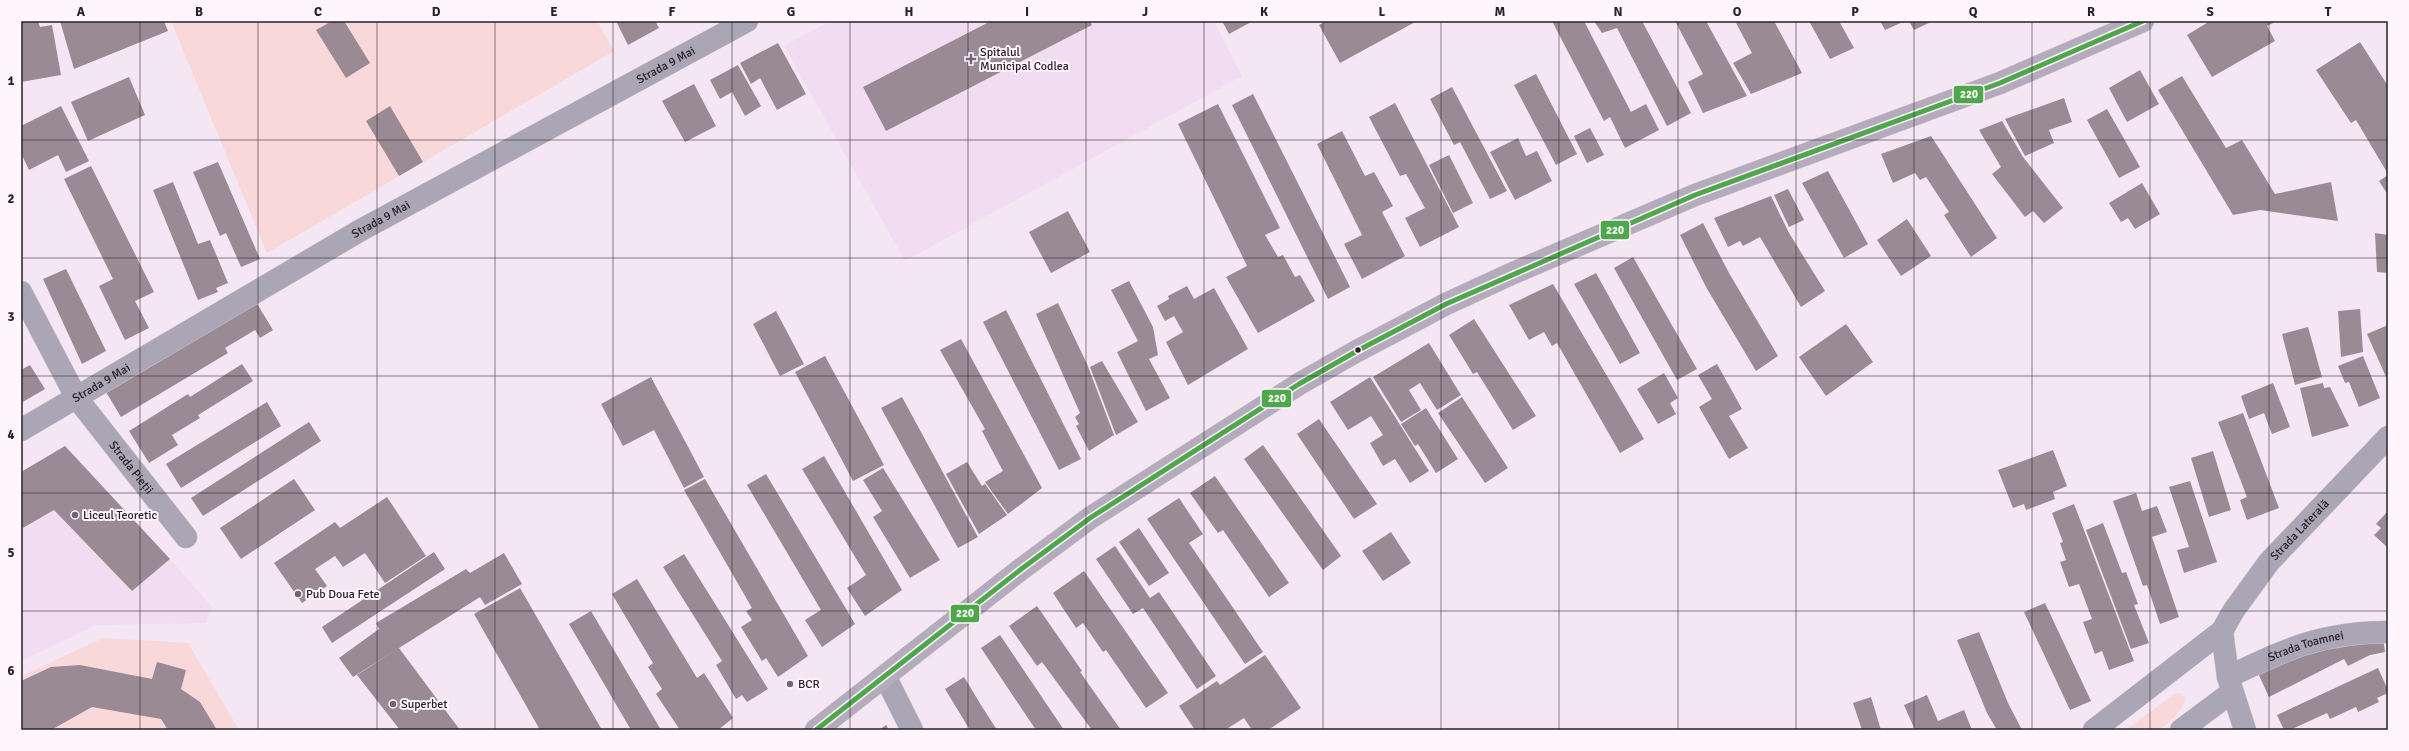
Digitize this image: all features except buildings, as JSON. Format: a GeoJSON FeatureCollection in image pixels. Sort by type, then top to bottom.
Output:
{"type":"FeatureCollection","features":[{"type":"Feature","properties":{"kind":"highway"},"geometry":{"type":"LineString","coordinates":[[816,730],[1020,570],[1090,518],[1298,384],[1446,304],[1511,274],[1695,195],[2000,83],[2143,21]]}},
{"type":"Feature","properties":{"kind":"street","name":"Strada 9 Mai"},"geometry":{"type":"LineString","coordinates":[[21,430],[256,290],[408,204],[747,21]]}},
{"type":"Feature","properties":{"kind":"street","name":"Strada Pieții"},"geometry":{"type":"LineString","coordinates":[[21,292],[76,397],[186,537]]}},
{"type":"Feature","properties":{"kind":"street","name":"Strada Laterală"},"geometry":{"type":"LineString","coordinates":[[2094,730],[2222,631],[2234,610],[2269,562],[2388,437]]}},
{"type":"Feature","properties":{"kind":"street"},"geometry":{"type":"LineString","coordinates":[[2222,631],[2230,684],[2245,730]]}},
{"type":"Feature","properties":{"kind":"street","name":"Strada Toamnei"},"geometry":{"type":"LineString","coordinates":[[2230,684],[2315,639],[2351,632],[2388,632]]}},
{"type":"Feature","properties":{"kind":"street"},"geometry":{"type":"LineString","coordinates":[[885,676],[912,730]]}},
{"type":"Feature","properties":{"kind":"street"},"geometry":{"type":"LineString","coordinates":[[2180,730],[2230,684]]}},
{"type":"Feature","properties":{"kind":"shaded area"},"geometry":{"type":"Polygon","coordinates":[[[171,21],[597,21],[614,51],[267,253],[171,21]]]}},
{"type":"Feature","properties":{"kind":"shaded area"},"geometry":{"type":"Polygon","coordinates":[[[830,21],[1214,21],[1242,76],[905,261],[784,46],[830,21]]]}},
{"type":"Feature","properties":{"kind":"shaded area","name":"Liceul Teoretic"},"geometry":{"type":"Polygon","coordinates":[[[65,446],[170,559],[212,607],[206,623],[97,625],[21,661],[21,472],[65,446]]]}},
{"type":"Feature","properties":{"kind":"shaded area"},"geometry":{"type":"Polygon","coordinates":[[[103,638],[188,643],[239,730],[21,730],[21,676],[103,638]]]}},
{"type":"Feature","properties":{"kind":"shaded area"},"geometry":{"type":"Polygon","coordinates":[[[2176,693],[2181,693],[2185,698],[2184,703],[2175,717],[2162,728],[2154,731],[2125,730],[2176,693]]]}},
{"type":"Feature","properties":{"kind":"transit line","name":"220"},"geometry":{"type":"LineString","coordinates":[[816,730],[1020,570],[1090,518],[1299,384],[1357,351],[1446,304],[1695,195],[2000,83],[2143,21]]}},
{"type":"Feature","properties":{"kind":"place","name":"Spitalul Municipal Codlea"},"geometry":{"type":"Point","coordinates":[971,59]}},
{"type":"Feature","properties":{"kind":"place","name":"Liceul Teoretic"},"geometry":{"type":"Point","coordinates":[75,515]}},
{"type":"Feature","properties":{"kind":"place","name":"Pub Doua Fete"},"geometry":{"type":"Point","coordinates":[298,594]}},
{"type":"Feature","properties":{"kind":"place","name":"BCR"},"geometry":{"type":"Point","coordinates":[790,684]}},
{"type":"Feature","properties":{"kind":"place","name":"Superbet"},"geometry":{"type":"Point","coordinates":[393,704]}}]}
